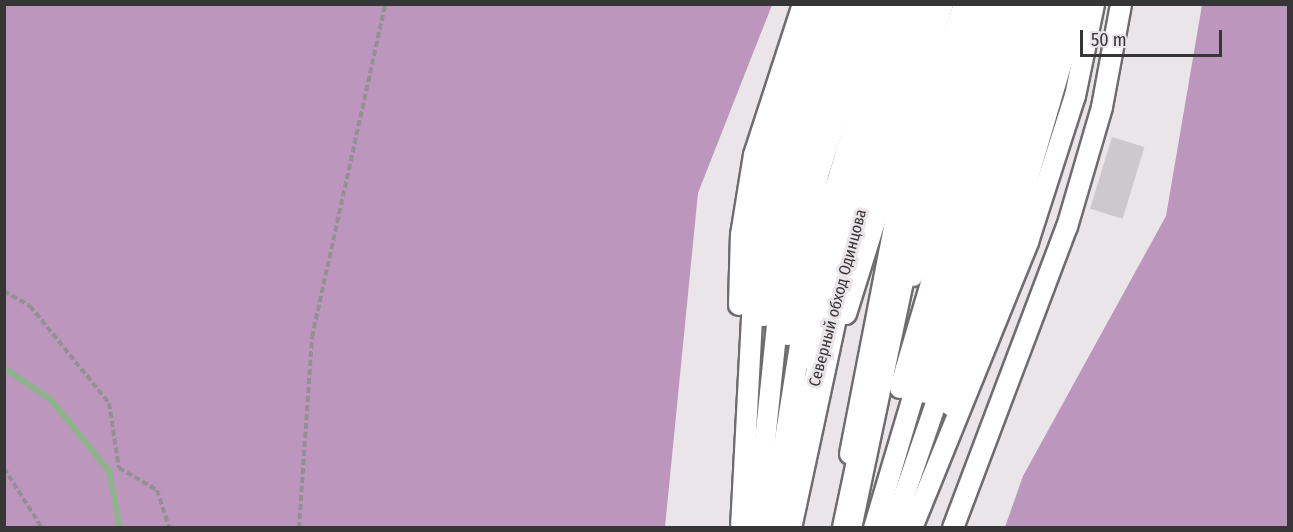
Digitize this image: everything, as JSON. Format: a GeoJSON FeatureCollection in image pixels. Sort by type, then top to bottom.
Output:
{"type":"FeatureCollection","features":[{"type":"Feature","properties":{"kind":"highway","name":"Северный обход Одинцова"},"geometry":{"type":"LineString","coordinates":[[787,528],[843,267],[927,4]]}},
{"type":"Feature","properties":{"kind":"highway"},"geometry":{"type":"LineString","coordinates":[[847,528],[915,206],[980,4]]}},
{"type":"Feature","properties":{"kind":"lane"},"geometry":{"type":"LineString","coordinates":[[734,528],[741,235],[754,155],[803,4]]}},
{"type":"Feature","properties":{"kind":"lane"},"geometry":{"type":"LineString","coordinates":[[741,528],[756,240],[770,160],[820,4]]}},
{"type":"Feature","properties":{"kind":"lane"},"geometry":{"type":"LineString","coordinates":[[749,528],[770,244],[786,165],[838,4]]}},
{"type":"Feature","properties":{"kind":"lane"},"geometry":{"type":"LineString","coordinates":[[756,528],[785,249],[802,170],[855,4]]}},
{"type":"Feature","properties":{"kind":"lane"},"geometry":{"type":"LineString","coordinates":[[764,528],[799,253],[818,175],[873,4]]}},
{"type":"Feature","properties":{"kind":"lane"},"geometry":{"type":"LineString","coordinates":[[771,528],[814,258],[891,4]]}},
{"type":"Feature","properties":{"kind":"lane"},"geometry":{"type":"LineString","coordinates":[[779,528],[829,262],[909,4]]}},
{"type":"Feature","properties":{"kind":"lane"},"geometry":{"type":"LineString","coordinates":[[795,528],[858,271],[943,4]]}},
{"type":"Feature","properties":{"kind":"lane"},"geometry":{"type":"LineString","coordinates":[[838,528],[899,201],[964,4]]}},
{"type":"Feature","properties":{"kind":"lane"},"geometry":{"type":"LineString","coordinates":[[856,528],[919,254],[997,4]]}},
{"type":"Feature","properties":{"kind":"lane"},"geometry":{"type":"LineString","coordinates":[[865,528],[925,292],[1014,4]]}},
{"type":"Feature","properties":{"kind":"lane"},"geometry":{"type":"LineString","coordinates":[[874,528],[1030,4]]}},
{"type":"Feature","properties":{"kind":"lane"},"geometry":{"type":"LineString","coordinates":[[884,528],[1047,4]]}},
{"type":"Feature","properties":{"kind":"lane"},"geometry":{"type":"LineString","coordinates":[[893,528],[995,231],[1063,4]]}},
{"type":"Feature","properties":{"kind":"lane"},"geometry":{"type":"LineString","coordinates":[[903,528],[1011,236],[1079,4]]}},
{"type":"Feature","properties":{"kind":"lane"},"geometry":{"type":"LineString","coordinates":[[912,528],[1028,242],[1074,96],[1094,4]]}},
{"type":"Feature","properties":{"kind":"lane"},"geometry":{"type":"LineString","coordinates":[[953,528],[1067,226],[1102,107],[1121,4]]}},
{"type":"Feature","properties":{"kind":"path"},"geometry":{"type":"LineString","coordinates":[[299,528],[312,337],[385,4]]}},
{"type":"Feature","properties":{"kind":"path"},"geometry":{"type":"LineString","coordinates":[[4,291],[30,306],[109,403],[119,468],[157,490],[169,528]]}},
{"type":"Feature","properties":{"kind":"path"},"geometry":{"type":"LineString","coordinates":[[4,468],[42,528]]}},
{"type":"Feature","properties":{"kind":"shaded area"},"geometry":{"type":"Polygon","coordinates":[[[4,5],[772,5],[698,193],[665,527],[5,527],[4,5]]]}},
{"type":"Feature","properties":{"kind":"shaded area"},"geometry":{"type":"Polygon","coordinates":[[[1202,5],[1288,5],[1288,527],[1005,527],[1023,476],[1166,216],[1202,5]]]}},
{"type":"Feature","properties":{"kind":"building"},"geometry":{"type":"Polygon","coordinates":[[[1112,137],[1145,147],[1123,219],[1090,209],[1112,137]]]}},
{"type":"Feature","properties":{"kind":"waterway"},"geometry":{"type":"LineString","coordinates":[[4,368],[51,400],[109,471],[120,528]]}}]}
